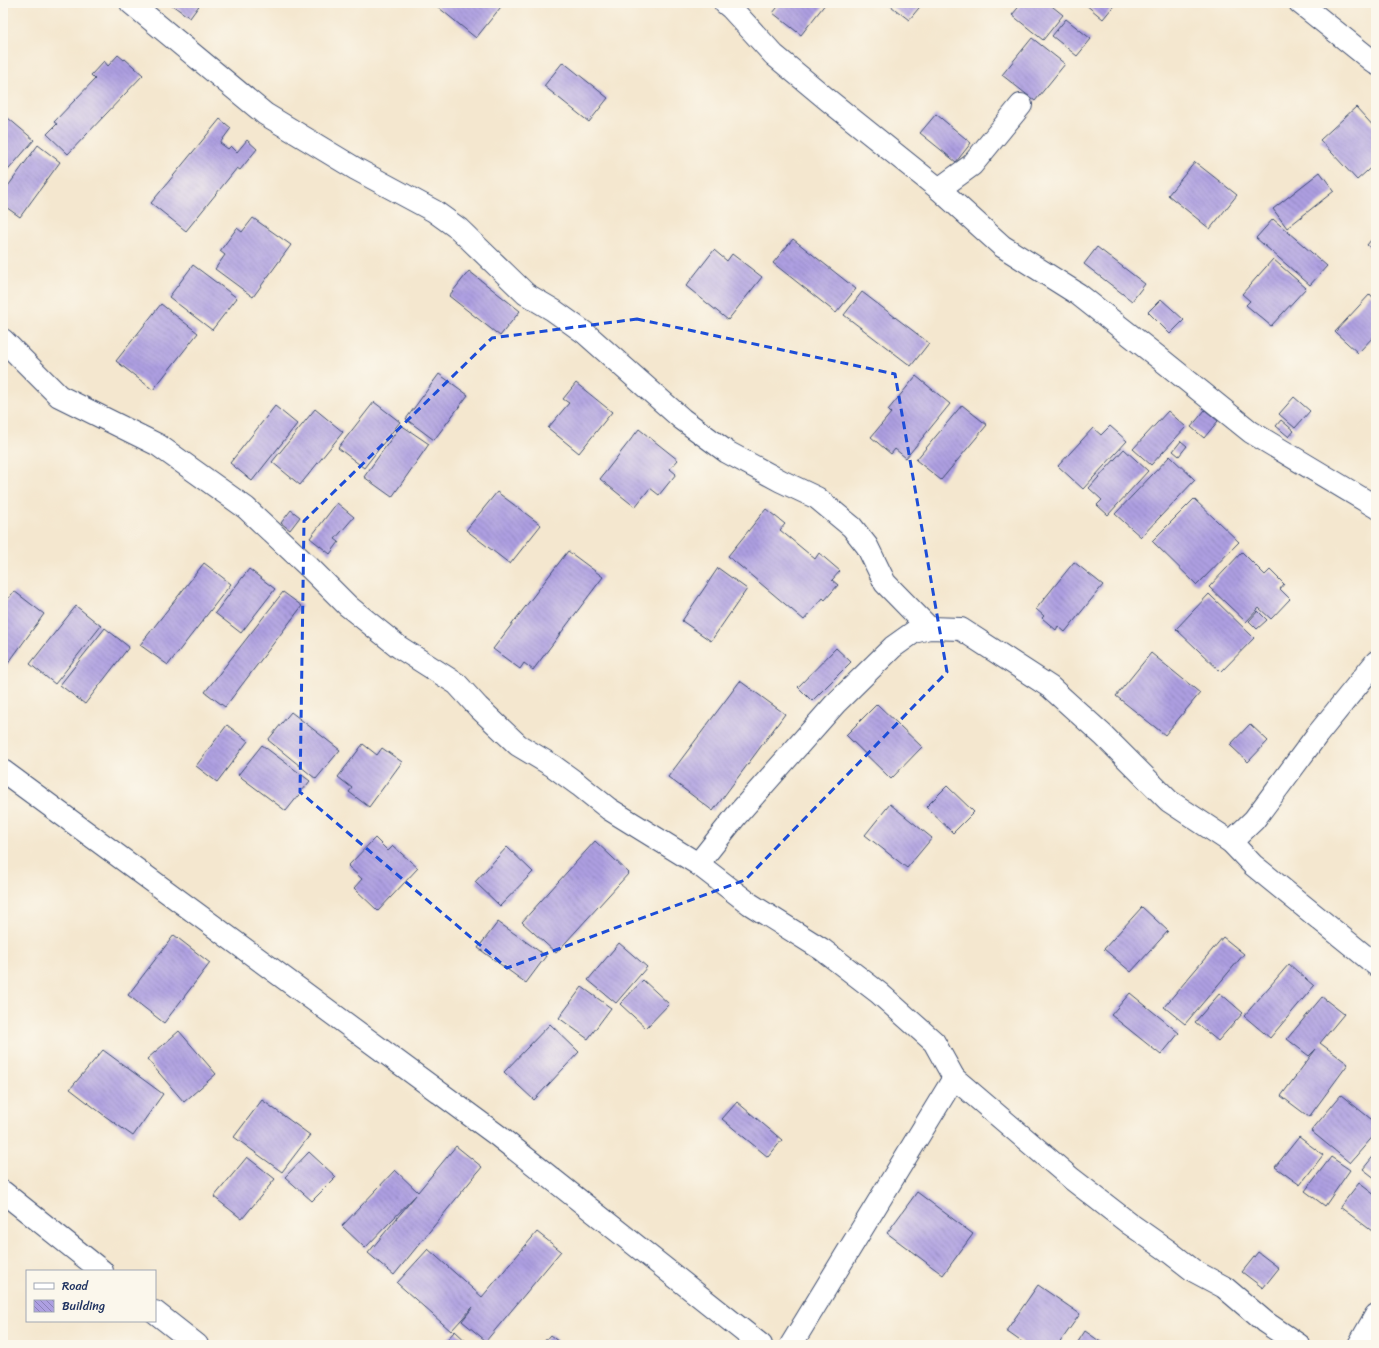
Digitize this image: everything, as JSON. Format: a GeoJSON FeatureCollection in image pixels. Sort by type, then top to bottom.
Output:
{"type":"FeatureCollection","features":[{"type":"Feature","properties":{"kind":"street"},"geometry":{"type":"LineString","coordinates":[[131,3],[265,114],[356,169],[434,211],[459,229],[526,294],[553,310],[585,333],[682,419],[727,452],[781,481],[817,498],[852,527],[867,546],[885,583],[929,628]]}},
{"type":"Feature","properties":{"kind":"street"},"geometry":{"type":"LineString","coordinates":[[725,3],[774,55],[939,189],[1002,246],[1078,294],[1251,432],[1376,507]]}},
{"type":"Feature","properties":{"kind":"street"},"geometry":{"type":"LineString","coordinates":[[1300,3],[1376,64]]}},
{"type":"Feature","properties":{"kind":"street"},"geometry":{"type":"LineString","coordinates":[[939,189],[972,164],[1021,105]]}},
{"type":"Feature","properties":{"kind":"street"},"geometry":{"type":"LineString","coordinates":[[3,340],[60,396],[158,445],[246,508],[348,606],[399,647],[457,684],[478,707],[518,745],[553,766],[609,809],[698,864],[750,904],[823,950],[878,993],[934,1042],[954,1078],[1072,1179],[1194,1271],[1224,1288],[1265,1322],[1299,1345]]}},
{"type":"Feature","properties":{"kind":"street"},"geometry":{"type":"LineString","coordinates":[[698,864],[736,816],[835,704],[893,647],[914,632],[929,628],[961,629],[1050,687],[1103,735],[1169,801],[1231,842],[1253,865],[1376,965]]}},
{"type":"Feature","properties":{"kind":"street"},"geometry":{"type":"LineString","coordinates":[[1231,842],[1254,820],[1317,735],[1376,662]]}},
{"type":"Feature","properties":{"kind":"street"},"geometry":{"type":"LineString","coordinates":[[3,771],[497,1135],[761,1345]]}},
{"type":"Feature","properties":{"kind":"street"},"geometry":{"type":"LineString","coordinates":[[791,1345],[954,1078]]}},
{"type":"Feature","properties":{"kind":"street"},"geometry":{"type":"LineString","coordinates":[[3,1192],[101,1270]]}},
{"type":"Feature","properties":{"kind":"street"},"geometry":{"type":"LineString","coordinates":[[156,1313],[197,1345]]}},
{"type":"Feature","properties":{"kind":"street"},"geometry":{"type":"LineString","coordinates":[[1359,1345],[1376,1315]]}},
{"type":"Feature","properties":{"kind":"highlighted area"},"geometry":{"type":"Polygon","coordinates":[[[637,319],[895,374],[947,672],[745,880],[507,968],[300,792],[304,521],[492,338],[637,319]]]}},
{"type":"Feature","properties":{"kind":"building"},"geometry":{"type":"Polygon","coordinates":[[[174,3],[201,3],[190,18],[172,5],[174,3]]]}},
{"type":"Feature","properties":{"kind":"building"},"geometry":{"type":"Polygon","coordinates":[[[433,3],[504,3],[476,38],[433,3]]]}},
{"type":"Feature","properties":{"kind":"building"},"geometry":{"type":"Polygon","coordinates":[[[781,3],[826,3],[801,35],[773,13],[781,3]]]}},
{"type":"Feature","properties":{"kind":"building"},"geometry":{"type":"Polygon","coordinates":[[[887,3],[923,3],[909,20],[887,3]]]}},
{"type":"Feature","properties":{"kind":"building"},"geometry":{"type":"Polygon","coordinates":[[[1022,3],[1048,3],[1063,15],[1043,40],[1012,15],[1022,3]]]}},
{"type":"Feature","properties":{"kind":"building"},"geometry":{"type":"Polygon","coordinates":[[[1116,3],[1103,19],[1085,4],[1116,3]]]}},
{"type":"Feature","properties":{"kind":"building"},"geometry":{"type":"Polygon","coordinates":[[[1066,19],[1091,39],[1077,56],[1052,36],[1066,19]]]}},
{"type":"Feature","properties":{"kind":"building"},"geometry":{"type":"Polygon","coordinates":[[[1032,38],[1065,64],[1035,101],[1002,75],[1032,38]]]}},
{"type":"Feature","properties":{"kind":"building"},"geometry":{"type":"Polygon","coordinates":[[[118,55],[124,60],[125,59],[143,75],[68,154],[47,134],[57,124],[54,122],[95,79],[91,75],[104,61],[108,66],[118,55]]]}},
{"type":"Feature","properties":{"kind":"building"},"geometry":{"type":"Polygon","coordinates":[[[563,62],[608,98],[589,122],[544,86],[563,62]]]}},
{"type":"Feature","properties":{"kind":"building"},"geometry":{"type":"Polygon","coordinates":[[[1356,107],[1376,129],[1376,163],[1357,180],[1320,140],[1356,107]]]}},
{"type":"Feature","properties":{"kind":"building"},"geometry":{"type":"Polygon","coordinates":[[[936,114],[971,143],[956,162],[920,133],[936,114]]]}},
{"type":"Feature","properties":{"kind":"building"},"geometry":{"type":"Polygon","coordinates":[[[8,118],[34,140],[3,176],[3,124],[8,118]]]}},
{"type":"Feature","properties":{"kind":"building"},"geometry":{"type":"Polygon","coordinates":[[[220,119],[231,128],[220,143],[228,149],[231,146],[237,152],[247,140],[257,149],[240,170],[237,168],[186,231],[151,203],[220,119]]]}},
{"type":"Feature","properties":{"kind":"building"},"geometry":{"type":"Polygon","coordinates":[[[38,145],[60,162],[20,217],[3,205],[3,193],[38,145]]]}},
{"type":"Feature","properties":{"kind":"building"},"geometry":{"type":"Polygon","coordinates":[[[1195,162],[1237,195],[1210,229],[1168,195],[1195,162]]]}},
{"type":"Feature","properties":{"kind":"building"},"geometry":{"type":"Polygon","coordinates":[[[1320,172],[1334,191],[1287,228],[1273,209],[1320,172]]]}},
{"type":"Feature","properties":{"kind":"building"},"geometry":{"type":"Polygon","coordinates":[[[253,218],[291,245],[253,297],[215,269],[225,255],[220,251],[237,228],[242,232],[253,218]]]}},
{"type":"Feature","properties":{"kind":"building"},"geometry":{"type":"Polygon","coordinates":[[[1273,219],[1327,266],[1310,285],[1256,238],[1273,219]]]}},
{"type":"Feature","properties":{"kind":"building"},"geometry":{"type":"Polygon","coordinates":[[[1376,234],[1376,252],[1367,245],[1376,234]]]}},
{"type":"Feature","properties":{"kind":"building"},"geometry":{"type":"Polygon","coordinates":[[[793,239],[856,289],[836,313],[773,263],[793,239]]]}},
{"type":"Feature","properties":{"kind":"building"},"geometry":{"type":"Polygon","coordinates":[[[1097,247],[1145,284],[1132,301],[1084,264],[1097,247]]]}},
{"type":"Feature","properties":{"kind":"building"},"geometry":{"type":"Polygon","coordinates":[[[714,250],[727,261],[732,254],[762,277],[728,320],[686,286],[714,250]]]}},
{"type":"Feature","properties":{"kind":"building"},"geometry":{"type":"Polygon","coordinates":[[[1273,259],[1306,288],[1271,326],[1246,305],[1250,301],[1242,294],[1273,259]]]}},
{"type":"Feature","properties":{"kind":"building"},"geometry":{"type":"Polygon","coordinates":[[[193,265],[237,298],[212,330],[169,297],[193,265]]]}},
{"type":"Feature","properties":{"kind":"building"},"geometry":{"type":"Polygon","coordinates":[[[469,271],[520,311],[500,336],[449,296],[469,271]]]}},
{"type":"Feature","properties":{"kind":"building"},"geometry":{"type":"Polygon","coordinates":[[[862,292],[929,343],[911,366],[844,315],[862,292]]]}},
{"type":"Feature","properties":{"kind":"building"},"geometry":{"type":"Polygon","coordinates":[[[1370,294],[1376,301],[1376,334],[1358,353],[1335,332],[1370,294]]]}},
{"type":"Feature","properties":{"kind":"building"},"geometry":{"type":"Polygon","coordinates":[[[1161,299],[1184,320],[1170,334],[1148,312],[1161,299]]]}},
{"type":"Feature","properties":{"kind":"building"},"geometry":{"type":"Polygon","coordinates":[[[161,304],[198,333],[153,390],[116,361],[161,304]]]}},
{"type":"Feature","properties":{"kind":"building"},"geometry":{"type":"Polygon","coordinates":[[[439,374],[468,395],[434,440],[406,419],[439,374]]]}},
{"type":"Feature","properties":{"kind":"building"},"geometry":{"type":"Polygon","coordinates":[[[916,376],[950,404],[906,458],[895,449],[891,454],[871,437],[891,413],[888,410],[916,376]]]}},
{"type":"Feature","properties":{"kind":"building"},"geometry":{"type":"Polygon","coordinates":[[[576,383],[612,412],[579,453],[548,428],[569,403],[563,399],[576,383]]]}},
{"type":"Feature","properties":{"kind":"building"},"geometry":{"type":"Polygon","coordinates":[[[1294,397],[1310,411],[1295,428],[1279,414],[1294,397]]]}},
{"type":"Feature","properties":{"kind":"building"},"geometry":{"type":"Polygon","coordinates":[[[374,402],[400,422],[364,468],[338,448],[374,402]]]}},
{"type":"Feature","properties":{"kind":"building"},"geometry":{"type":"Polygon","coordinates":[[[962,405],[987,425],[941,480],[916,460],[962,405]]]}},
{"type":"Feature","properties":{"kind":"building"},"geometry":{"type":"Polygon","coordinates":[[[275,406],[297,424],[252,481],[230,463],[275,406]]]}},
{"type":"Feature","properties":{"kind":"building"},"geometry":{"type":"Polygon","coordinates":[[[315,409],[343,432],[300,485],[272,462],[315,409]]]}},
{"type":"Feature","properties":{"kind":"building"},"geometry":{"type":"Polygon","coordinates":[[[1205,410],[1218,421],[1204,438],[1191,427],[1205,410]]]}},
{"type":"Feature","properties":{"kind":"building"},"geometry":{"type":"Polygon","coordinates":[[[1168,411],[1186,427],[1151,465],[1133,449],[1168,411]]]}},
{"type":"Feature","properties":{"kind":"building"},"geometry":{"type":"Polygon","coordinates":[[[1281,420],[1294,431],[1289,437],[1276,426],[1281,420]]]}},
{"type":"Feature","properties":{"kind":"building"},"geometry":{"type":"Polygon","coordinates":[[[401,425],[429,444],[392,497],[364,477],[401,425]]]}},
{"type":"Feature","properties":{"kind":"building"},"geometry":{"type":"Polygon","coordinates":[[[1110,426],[1127,441],[1083,489],[1058,466],[1093,428],[1101,435],[1110,426]]]}},
{"type":"Feature","properties":{"kind":"building"},"geometry":{"type":"Polygon","coordinates":[[[639,429],[678,460],[670,469],[676,474],[659,495],[650,488],[635,507],[600,479],[639,429]]]}},
{"type":"Feature","properties":{"kind":"building"},"geometry":{"type":"Polygon","coordinates":[[[1181,441],[1187,446],[1179,456],[1173,451],[1181,441]]]}},
{"type":"Feature","properties":{"kind":"building"},"geometry":{"type":"Polygon","coordinates":[[[1124,449],[1148,471],[1108,515],[1097,505],[1102,500],[1089,488],[1124,449]]]}},
{"type":"Feature","properties":{"kind":"building"},"geometry":{"type":"Polygon","coordinates":[[[1170,456],[1195,480],[1141,537],[1115,514],[1170,456]]]}},
{"type":"Feature","properties":{"kind":"building"},"geometry":{"type":"Polygon","coordinates":[[[497,492],[541,525],[510,564],[466,530],[497,492]]]}},
{"type":"Feature","properties":{"kind":"building"},"geometry":{"type":"Polygon","coordinates":[[[1194,499],[1239,542],[1197,585],[1152,541],[1194,499]]]}},
{"type":"Feature","properties":{"kind":"building"},"geometry":{"type":"Polygon","coordinates":[[[337,503],[354,517],[335,539],[339,542],[330,554],[310,538],[337,503]]]}},
{"type":"Feature","properties":{"kind":"building"},"geometry":{"type":"Polygon","coordinates":[[[766,509],[785,524],[780,530],[815,559],[819,553],[840,571],[832,580],[838,585],[825,600],[823,598],[804,620],[728,556],[766,509]]]}},
{"type":"Feature","properties":{"kind":"building"},"geometry":{"type":"Polygon","coordinates":[[[291,510],[300,517],[290,530],[281,523],[291,510]]]}},
{"type":"Feature","properties":{"kind":"building"},"geometry":{"type":"Polygon","coordinates":[[[568,551],[603,577],[533,670],[524,663],[520,669],[493,649],[568,551]]]}},
{"type":"Feature","properties":{"kind":"building"},"geometry":{"type":"Polygon","coordinates":[[[1242,552],[1265,575],[1270,570],[1284,584],[1280,589],[1290,599],[1271,619],[1259,608],[1246,622],[1209,587],[1242,552]]]}},
{"type":"Feature","properties":{"kind":"building"},"geometry":{"type":"Polygon","coordinates":[[[1074,562],[1103,585],[1065,632],[1058,626],[1056,630],[1042,618],[1044,616],[1036,609],[1074,562]]]}},
{"type":"Feature","properties":{"kind":"building"},"geometry":{"type":"Polygon","coordinates":[[[204,563],[231,584],[168,665],[140,645],[204,563]]]}},
{"type":"Feature","properties":{"kind":"building"},"geometry":{"type":"Polygon","coordinates":[[[718,568],[747,589],[711,641],[682,621],[718,568]]]}},
{"type":"Feature","properties":{"kind":"building"},"geometry":{"type":"Polygon","coordinates":[[[249,569],[275,589],[241,633],[215,613],[249,569]]]}},
{"type":"Feature","properties":{"kind":"building"},"geometry":{"type":"Polygon","coordinates":[[[14,591],[44,614],[4,669],[3,606],[14,591]]]}},
{"type":"Feature","properties":{"kind":"building"},"geometry":{"type":"Polygon","coordinates":[[[283,592],[302,606],[225,707],[205,692],[283,592]]]}},
{"type":"Feature","properties":{"kind":"building"},"geometry":{"type":"Polygon","coordinates":[[[1209,594],[1254,638],[1221,672],[1176,629],[1209,594]]]}},
{"type":"Feature","properties":{"kind":"building"},"geometry":{"type":"Polygon","coordinates":[[[76,606],[101,626],[55,684],[30,664],[76,606]]]}},
{"type":"Feature","properties":{"kind":"building"},"geometry":{"type":"Polygon","coordinates":[[[1258,611],[1267,620],[1257,629],[1249,621],[1258,611]]]}},
{"type":"Feature","properties":{"kind":"building"},"geometry":{"type":"Polygon","coordinates":[[[105,628],[129,647],[85,704],[60,685],[105,628]]]}},
{"type":"Feature","properties":{"kind":"building"},"geometry":{"type":"Polygon","coordinates":[[[836,648],[851,662],[812,701],[798,687],[836,648]]]}},
{"type":"Feature","properties":{"kind":"building"},"geometry":{"type":"Polygon","coordinates":[[[1151,653],[1200,693],[1165,735],[1116,696],[1151,653]]]}},
{"type":"Feature","properties":{"kind":"building"},"geometry":{"type":"Polygon","coordinates":[[[740,681],[785,714],[713,811],[668,777],[740,681]]]}},
{"type":"Feature","properties":{"kind":"building"},"geometry":{"type":"Polygon","coordinates":[[[877,704],[922,747],[891,779],[846,735],[877,704]]]}},
{"type":"Feature","properties":{"kind":"building"},"geometry":{"type":"Polygon","coordinates":[[[291,712],[340,750],[316,779],[268,740],[291,712]]]}},
{"type":"Feature","properties":{"kind":"building"},"geometry":{"type":"Polygon","coordinates":[[[1250,724],[1268,741],[1248,762],[1230,745],[1250,724]]]}},
{"type":"Feature","properties":{"kind":"building"},"geometry":{"type":"Polygon","coordinates":[[[227,725],[248,741],[217,782],[196,766],[227,725]]]}},
{"type":"Feature","properties":{"kind":"building"},"geometry":{"type":"Polygon","coordinates":[[[363,744],[377,755],[382,748],[402,762],[369,807],[349,792],[352,788],[338,777],[363,744]]]}},
{"type":"Feature","properties":{"kind":"building"},"geometry":{"type":"Polygon","coordinates":[[[262,745],[310,781],[286,811],[238,775],[262,745]]]}},
{"type":"Feature","properties":{"kind":"building"},"geometry":{"type":"Polygon","coordinates":[[[947,786],[974,812],[953,833],[926,807],[947,786]]]}},
{"type":"Feature","properties":{"kind":"building"},"geometry":{"type":"Polygon","coordinates":[[[890,804],[932,838],[907,868],[865,835],[890,804]]]}},
{"type":"Feature","properties":{"kind":"building"},"geometry":{"type":"Polygon","coordinates":[[[375,838],[388,851],[393,846],[418,868],[378,911],[354,888],[362,879],[348,866],[375,838]]]}},
{"type":"Feature","properties":{"kind":"building"},"geometry":{"type":"Polygon","coordinates":[[[595,841],[629,873],[556,953],[522,922],[595,841]]]}},
{"type":"Feature","properties":{"kind":"building"},"geometry":{"type":"Polygon","coordinates":[[[507,847],[533,872],[500,906],[475,882],[507,847]]]}},
{"type":"Feature","properties":{"kind":"building"},"geometry":{"type":"Polygon","coordinates":[[[1142,907],[1168,931],[1131,972],[1104,949],[1142,907]]]}},
{"type":"Feature","properties":{"kind":"building"},"geometry":{"type":"Polygon","coordinates":[[[498,922],[546,956],[526,983],[478,948],[498,922]]]}},
{"type":"Feature","properties":{"kind":"building"},"geometry":{"type":"Polygon","coordinates":[[[174,935],[210,963],[164,1023],[128,995],[174,935]]]}},
{"type":"Feature","properties":{"kind":"building"},"geometry":{"type":"Polygon","coordinates":[[[1223,937],[1244,954],[1185,1024],[1164,1007],[1223,937]]]}},
{"type":"Feature","properties":{"kind":"building"},"geometry":{"type":"Polygon","coordinates":[[[619,943],[647,967],[616,1003],[588,980],[619,943]]]}},
{"type":"Feature","properties":{"kind":"building"},"geometry":{"type":"Polygon","coordinates":[[[1289,964],[1314,986],[1270,1038],[1244,1016],[1289,964]]]}},
{"type":"Feature","properties":{"kind":"building"},"geometry":{"type":"Polygon","coordinates":[[[643,980],[669,1004],[646,1028],[620,1004],[643,980]]]}},
{"type":"Feature","properties":{"kind":"building"},"geometry":{"type":"Polygon","coordinates":[[[582,987],[611,1008],[588,1039],[559,1018],[582,987]]]}},
{"type":"Feature","properties":{"kind":"building"},"geometry":{"type":"Polygon","coordinates":[[[1130,993],[1179,1033],[1161,1055],[1111,1015],[1130,993]]]}},
{"type":"Feature","properties":{"kind":"building"},"geometry":{"type":"Polygon","coordinates":[[[1220,993],[1243,1013],[1218,1041],[1195,1022],[1220,993]]]}},
{"type":"Feature","properties":{"kind":"building"},"geometry":{"type":"Polygon","coordinates":[[[1322,997],[1344,1014],[1320,1043],[1348,1064],[1309,1117],[1281,1096],[1316,1049],[1309,1056],[1287,1039],[1322,997]]]}},
{"type":"Feature","properties":{"kind":"building"},"geometry":{"type":"Polygon","coordinates":[[[550,1024],[579,1052],[534,1100],[504,1072],[550,1024]]]}},
{"type":"Feature","properties":{"kind":"building"},"geometry":{"type":"Polygon","coordinates":[[[179,1031],[216,1074],[184,1102],[147,1059],[179,1031]]]}},
{"type":"Feature","properties":{"kind":"building"},"geometry":{"type":"Polygon","coordinates":[[[103,1050],[163,1094],[133,1136],[70,1089],[103,1050]]]}},
{"type":"Feature","properties":{"kind":"building"},"geometry":{"type":"Polygon","coordinates":[[[1341,1095],[1376,1123],[1376,1133],[1350,1163],[1311,1131],[1341,1095]]]}},
{"type":"Feature","properties":{"kind":"building"},"geometry":{"type":"Polygon","coordinates":[[[262,1100],[310,1135],[282,1172],[234,1137],[262,1100]]]}},
{"type":"Feature","properties":{"kind":"building"},"geometry":{"type":"Polygon","coordinates":[[[737,1102],[782,1140],[768,1157],[722,1119],[737,1102]]]}},
{"type":"Feature","properties":{"kind":"building"},"geometry":{"type":"Polygon","coordinates":[[[1299,1137],[1323,1155],[1300,1185],[1275,1167],[1299,1137]]]}},
{"type":"Feature","properties":{"kind":"building"},"geometry":{"type":"Polygon","coordinates":[[[456,1146],[482,1167],[394,1275],[368,1253],[416,1195],[365,1248],[342,1226],[395,1170],[418,1192],[456,1146]]]}},
{"type":"Feature","properties":{"kind":"building"},"geometry":{"type":"Polygon","coordinates":[[[309,1152],[336,1177],[312,1201],[285,1177],[309,1152]]]}},
{"type":"Feature","properties":{"kind":"building"},"geometry":{"type":"Polygon","coordinates":[[[1376,1153],[1376,1179],[1363,1169],[1376,1153]]]}},
{"type":"Feature","properties":{"kind":"building"},"geometry":{"type":"Polygon","coordinates":[[[247,1157],[275,1179],[242,1219],[214,1197],[247,1157]]]}},
{"type":"Feature","properties":{"kind":"building"},"geometry":{"type":"Polygon","coordinates":[[[1331,1157],[1350,1170],[1325,1206],[1305,1191],[1331,1157]]]}},
{"type":"Feature","properties":{"kind":"building"},"geometry":{"type":"Polygon","coordinates":[[[1359,1183],[1376,1196],[1376,1234],[1340,1207],[1359,1183]]]}},
{"type":"Feature","properties":{"kind":"building"},"geometry":{"type":"Polygon","coordinates":[[[917,1192],[973,1234],[943,1275],[887,1233],[917,1192]]]}},
{"type":"Feature","properties":{"kind":"building"},"geometry":{"type":"Polygon","coordinates":[[[537,1232],[561,1251],[486,1341],[462,1321],[473,1307],[451,1331],[397,1283],[428,1249],[482,1297],[537,1232]]]}},
{"type":"Feature","properties":{"kind":"building"},"geometry":{"type":"Polygon","coordinates":[[[1258,1252],[1279,1268],[1263,1288],[1242,1272],[1258,1252]]]}},
{"type":"Feature","properties":{"kind":"building"},"geometry":{"type":"Polygon","coordinates":[[[1038,1285],[1080,1314],[1058,1345],[1026,1345],[1006,1331],[1038,1285]]]}},
{"type":"Feature","properties":{"kind":"building"},"geometry":{"type":"Polygon","coordinates":[[[455,1331],[470,1345],[442,1345],[455,1331]]]}},
{"type":"Feature","properties":{"kind":"building"},"geometry":{"type":"Polygon","coordinates":[[[1085,1331],[1105,1345],[1076,1345],[1085,1331]]]}},
{"type":"Feature","properties":{"kind":"building"},"geometry":{"type":"Polygon","coordinates":[[[550,1335],[563,1345],[541,1345],[550,1335]]]}}]}
